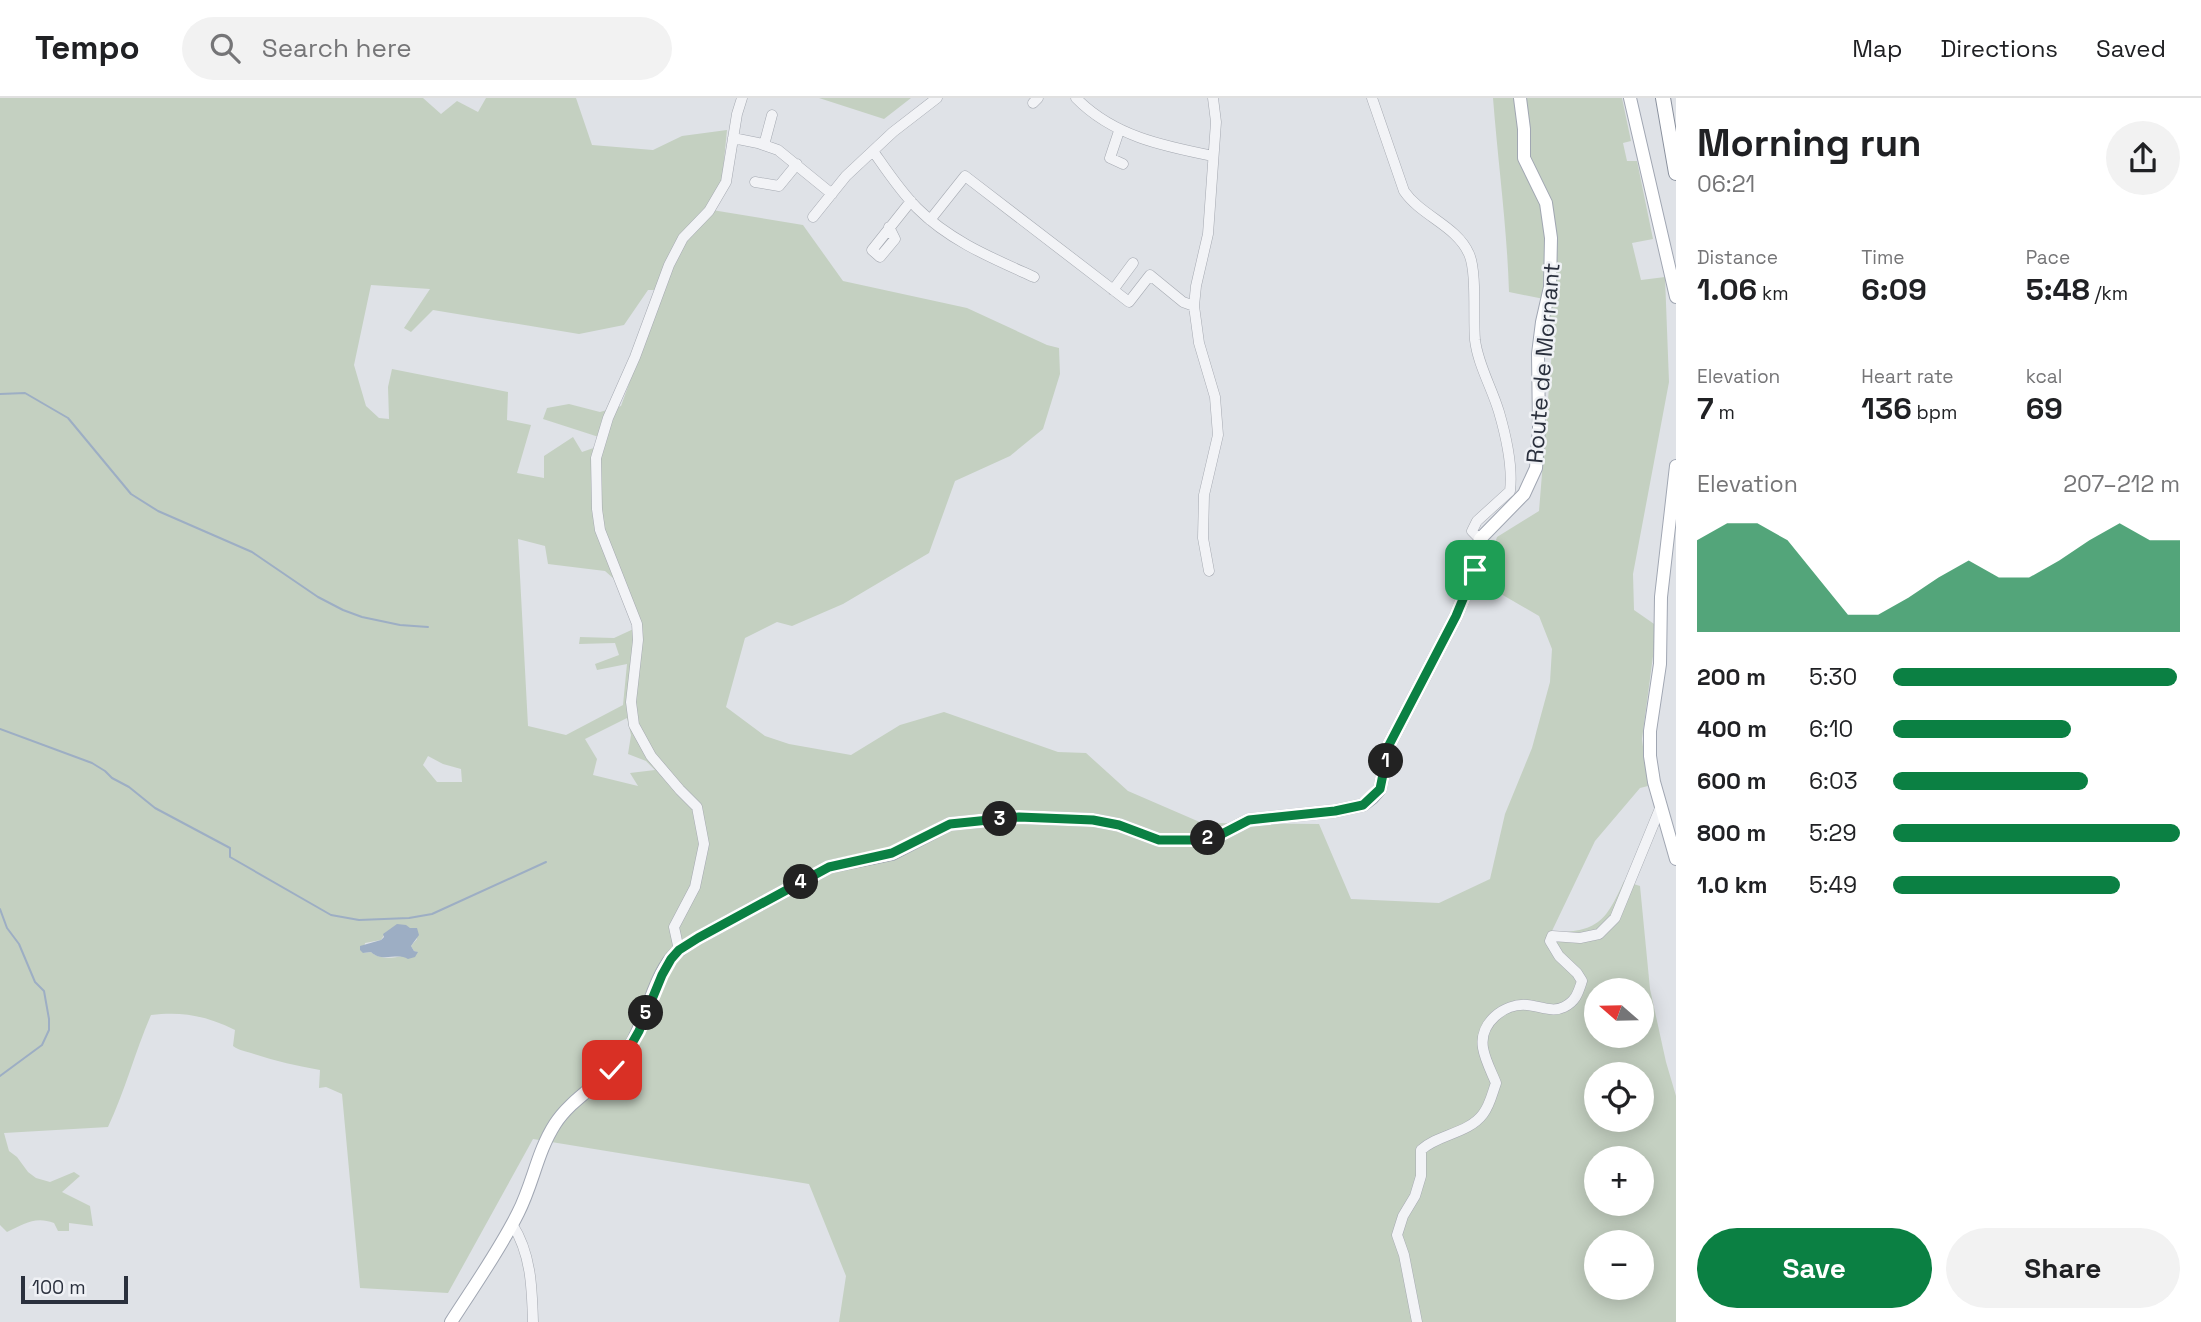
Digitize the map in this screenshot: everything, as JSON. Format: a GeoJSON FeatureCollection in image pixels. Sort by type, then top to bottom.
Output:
{"type":"FeatureCollection","features":[{"type":"Feature","properties":{"kind":"highway"},"geometry":{"type":"LineString","coordinates":[[1664,98],[1676,173]]}},
{"type":"Feature","properties":{"kind":"highway"},"geometry":{"type":"LineString","coordinates":[[1673,98],[1676,116]]}},
{"type":"Feature","properties":{"kind":"main road","name":"Route de Mornant"},"geometry":{"type":"LineString","coordinates":[[1480,539],[1524,494],[1536,468],[1539,428],[1538,355],[1550,287],[1551,238],[1546,203],[1524,158],[1520,98]]}},
{"type":"Feature","properties":{"kind":"main road"},"geometry":{"type":"LineString","coordinates":[[1630,98],[1676,297]]}},
{"type":"Feature","properties":{"kind":"main road"},"geometry":{"type":"LineString","coordinates":[[1676,467],[1661,597],[1660,664],[1650,731],[1654,782],[1676,859]]}},
{"type":"Feature","properties":{"kind":"main road"},"geometry":{"type":"LineString","coordinates":[[451,1322],[519,1212],[547,1137],[573,1102],[612,1070],[626,1054],[639,1031],[666,967],[679,950],[829,867],[892,853],[950,824],[1019,817],[1093,820],[1119,825],[1159,840],[1200,840],[1220,835],[1249,820],[1335,811],[1363,805],[1380,789],[1389,745],[1456,616],[1475,570],[1480,539]]}},
{"type":"Feature","properties":{"kind":"street"},"geometry":{"type":"LineString","coordinates":[[679,950],[674,927],[695,887],[704,844],[697,807],[651,756],[634,724],[631,702],[638,640],[637,624],[600,530],[596,458],[608,418],[635,357],[669,265],[683,238],[709,211],[726,182],[742,98]]}},
{"type":"Feature","properties":{"kind":"street"},"geometry":{"type":"LineString","coordinates":[[813,217],[846,176],[937,98]]}},
{"type":"Feature","properties":{"kind":"street"},"geometry":{"type":"LineString","coordinates":[[1076,98],[1119,131],[1138,139],[1213,156]]}},
{"type":"Feature","properties":{"kind":"street"},"geometry":{"type":"LineString","coordinates":[[1209,571],[1203,538],[1204,495],[1218,435],[1215,397],[1199,343],[1194,306],[1208,234],[1216,122],[1213,98]]}},
{"type":"Feature","properties":{"kind":"street"},"geometry":{"type":"LineString","coordinates":[[1372,98],[1404,191],[1411,201],[1460,240],[1471,256],[1475,341],[1499,412],[1511,479],[1510,491],[1477,520],[1472,531],[1480,539]]}},
{"type":"Feature","properties":{"kind":"street"},"geometry":{"type":"LineString","coordinates":[[764,145],[772,115]]}},
{"type":"Feature","properties":{"kind":"street"},"geometry":{"type":"LineString","coordinates":[[1119,131],[1110,158],[1124,164]]}},
{"type":"Feature","properties":{"kind":"street"},"geometry":{"type":"LineString","coordinates":[[733,138],[778,150],[832,194]]}},
{"type":"Feature","properties":{"kind":"street"},"geometry":{"type":"LineString","coordinates":[[873,151],[911,201],[930,220],[955,239],[1034,277]]}},
{"type":"Feature","properties":{"kind":"street"},"geometry":{"type":"LineString","coordinates":[[755,182],[779,186],[797,164]]}},
{"type":"Feature","properties":{"kind":"street"},"geometry":{"type":"LineString","coordinates":[[930,220],[965,176],[1129,302],[1150,275],[1183,302],[1194,306]]}},
{"type":"Feature","properties":{"kind":"street"},"geometry":{"type":"LineString","coordinates":[[889,227],[911,201]]}},
{"type":"Feature","properties":{"kind":"street"},"geometry":{"type":"LineString","coordinates":[[1113,290],[1133,263]]}},
{"type":"Feature","properties":{"kind":"street"},"geometry":{"type":"LineString","coordinates":[[1417,1322],[1404,1255],[1397,1235],[1421,1176],[1422,1150],[1427,1144],[1460,1130],[1482,1116],[1496,1083],[1482,1046],[1485,1032],[1494,1017],[1507,1007],[1526,1004],[1545,1009],[1562,1008],[1575,1000],[1582,981],[1559,956],[1550,941],[1552,936],[1580,938],[1599,934],[1615,918],[1661,806]]}},
{"type":"Feature","properties":{"kind":"street"},"geometry":{"type":"LineString","coordinates":[[512,1224],[523,1241],[525,1250],[533,1322]]}},
{"type":"Feature","properties":{"kind":"green space"},"geometry":{"type":"Polygon","coordinates":[[[0,98],[423,98],[441,114],[457,101],[478,112],[486,98],[576,98],[592,145],[653,150],[682,136],[727,130],[722,181],[706,209],[803,225],[843,281],[967,308],[1059,348],[1060,374],[1043,429],[1010,456],[955,481],[929,553],[843,604],[792,626],[777,622],[745,638],[726,707],[765,736],[789,744],[851,755],[900,725],[944,712],[1058,752],[1086,753],[1128,791],[1202,823],[1319,824],[1351,899],[1439,903],[1490,879],[1505,814],[1532,748],[1550,682],[1552,649],[1539,616],[1482,583],[1497,537],[1539,511],[1552,350],[1544,299],[1509,292],[1493,98],[1622,98],[1631,141],[1623,143],[1627,161],[1637,161],[1653,239],[1632,243],[1641,280],[1665,277],[1669,382],[1633,574],[1634,610],[1657,626],[1642,739],[1648,786],[1640,788],[1595,841],[1551,933],[1590,927],[1611,907],[1624,881],[1640,886],[1649,978],[1584,978],[1584,1048],[1654,1048],[1654,1007],[1676,1096],[1676,1322],[839,1322],[846,1276],[809,1184],[533,1139],[448,1293],[360,1288],[342,1094],[326,1087],[319,1088],[320,1070],[238,1049],[233,1046],[235,1030],[214,1021],[184,1014],[151,1015],[108,1127],[4,1133],[9,1151],[36,1178],[50,1182],[74,1172],[80,1176],[62,1192],[90,1206],[93,1226],[69,1223],[69,1231],[58,1231],[54,1223],[35,1221],[7,1232],[0,1225],[0,98]],[[371,285],[354,365],[366,406],[379,418],[389,419],[388,387],[392,369],[508,392],[507,420],[531,425],[517,473],[544,478],[544,456],[573,437],[582,452],[602,445],[605,439],[543,419],[547,408],[569,404],[600,412],[621,406],[663,290],[648,290],[624,325],[579,334],[433,310],[411,332],[404,328],[430,289],[371,285]],[[518,539],[528,726],[566,735],[623,705],[627,664],[597,670],[595,664],[619,655],[615,643],[579,644],[580,637],[614,638],[640,626],[630,593],[605,571],[548,564],[545,546],[518,539]],[[627,718],[585,739],[597,759],[593,775],[638,786],[630,773],[655,770],[646,761],[628,754],[631,735],[627,718]],[[428,756],[423,765],[437,782],[462,782],[461,769],[428,756]],[[410,928],[386,932],[381,940],[365,943],[363,953],[371,952],[387,958],[417,951],[411,946],[417,939],[410,928]]]}},
{"type":"Feature","properties":{"kind":"green space"},"geometry":{"type":"Polygon","coordinates":[[[819,98],[911,98],[884,119],[819,98]]]}},
{"type":"Feature","properties":{"kind":"water"},"geometry":{"type":"Polygon","coordinates":[[[397,924],[417,928],[419,935],[411,946],[418,952],[415,957],[380,957],[360,950],[360,946],[381,940],[383,934],[397,924]]]}},
{"type":"Feature","properties":{"kind":"waterway"},"geometry":{"type":"LineString","coordinates":[[0,394],[25,393],[68,418],[131,494],[158,511],[252,552],[318,597],[343,610],[400,625],[428,627]]}},
{"type":"Feature","properties":{"kind":"waterway"},"geometry":{"type":"LineString","coordinates":[[0,729],[92,763],[155,808],[230,848],[230,857],[331,915],[359,920],[409,918],[432,914],[546,862]]}},
{"type":"Feature","properties":{"kind":"waterway"},"geometry":{"type":"LineString","coordinates":[[0,909],[35,982],[44,991],[49,1019],[49,1030],[42,1045],[0,1076]]}},
{"type":"Feature","properties":{"kind":"route"},"geometry":{"type":"LineString","coordinates":[[612,1070],[626,1054],[639,1031],[666,967],[679,950],[829,867],[892,853],[950,824],[1019,817],[1093,820],[1119,825],[1159,840],[1200,840],[1220,835],[1249,820],[1335,811],[1363,805],[1380,789],[1389,745],[1456,616],[1475,570]]}}]}
